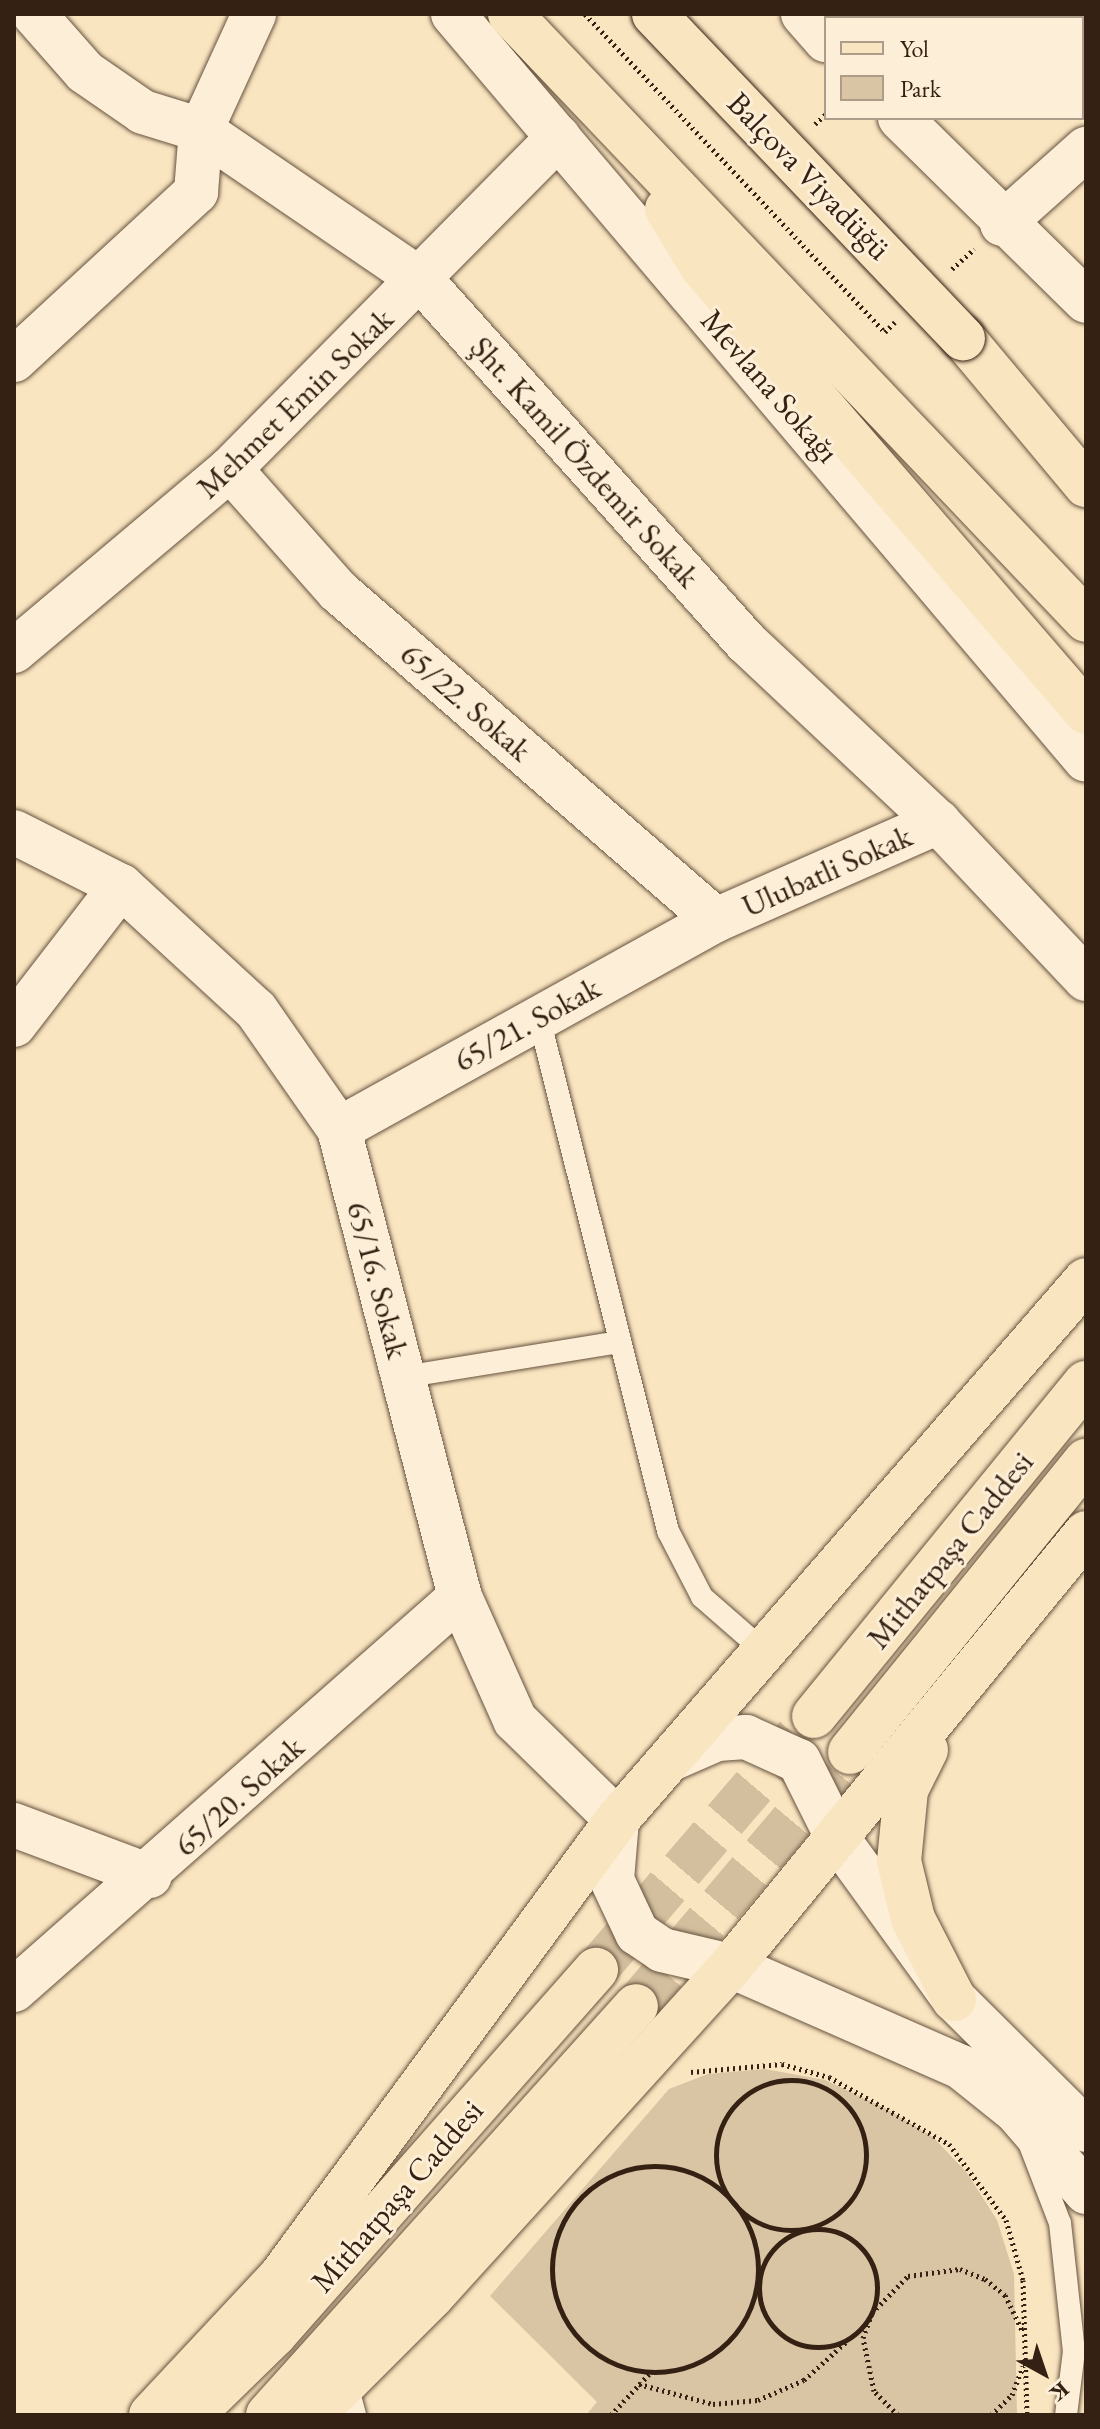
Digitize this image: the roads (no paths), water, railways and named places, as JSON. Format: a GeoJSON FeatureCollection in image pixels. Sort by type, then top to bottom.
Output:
{"type":"FeatureCollection","features":[{"type":"Feature","properties":{"kind":"main road"},"geometry":{"type":"LineString","coordinates":[[510,14],[631,148],[1086,620]]}},
{"type":"Feature","properties":{"kind":"main road","name":"Balçova Viyadüğü"},"geometry":{"type":"LineString","coordinates":[[654,14],[963,338]]}},
{"type":"Feature","properties":{"kind":"main road"},"geometry":{"type":"LineString","coordinates":[[631,148],[702,267],[1086,712]]}},
{"type":"Feature","properties":{"kind":"main road"},"geometry":{"type":"LineString","coordinates":[[963,338],[1086,446]]}},
{"type":"Feature","properties":{"kind":"main road"},"geometry":{"type":"LineString","coordinates":[[963,338],[1086,485]]}},
{"type":"Feature","properties":{"kind":"main road"},"geometry":{"type":"LineString","coordinates":[[151,2415],[281,2276],[617,1820],[1075,1293],[1086,1250]]}},
{"type":"Feature","properties":{"kind":"main road","name":"Mithatpaşa Caddesi"},"geometry":{"type":"LineString","coordinates":[[814,1716],[1086,1383]]}},
{"type":"Feature","properties":{"kind":"main road","name":"Mithatpaşa Caddesi"},"geometry":{"type":"LineString","coordinates":[[850,1752],[1086,1461]]}},
{"type":"Feature","properties":{"kind":"main road"},"geometry":{"type":"LineString","coordinates":[[313,2415],[350,2398],[731,1966],[1086,1533]]}},
{"type":"Feature","properties":{"kind":"main road"},"geometry":{"type":"LineString","coordinates":[[954,1695],[906,1790],[899,1861],[913,1919],[954,1999]]}},
{"type":"Feature","properties":{"kind":"main road","name":"Mithatpaşa Caddesi"},"geometry":{"type":"LineString","coordinates":[[192,2415],[274,2335],[596,1970]]}},
{"type":"Feature","properties":{"kind":"main road","name":"Mithatpaşa Caddesi"},"geometry":{"type":"LineString","coordinates":[[268,2415],[636,2006]]}},
{"type":"Feature","properties":{"kind":"street","name":"Şht. Kamil Özdemir Sokak"},"geometry":{"type":"LineString","coordinates":[[34,14],[85,72],[143,112],[201,130],[422,281],[746,642],[938,822],[1086,979]]}},
{"type":"Feature","properties":{"kind":"street"},"geometry":{"type":"LineString","coordinates":[[20,340],[196,192],[201,130],[254,14]]}},
{"type":"Feature","properties":{"kind":"street","name":"Mevlana Sokağı"},"geometry":{"type":"LineString","coordinates":[[453,14],[1086,760]]}},
{"type":"Feature","properties":{"kind":"street"},"geometry":{"type":"LineString","coordinates":[[803,14],[824,38]]}},
{"type":"Feature","properties":{"kind":"street"},"geometry":{"type":"LineString","coordinates":[[902,120],[1002,224],[1086,301]]}},
{"type":"Feature","properties":{"kind":"street","name":"Mehmet Emin Sokak"},"geometry":{"type":"LineString","coordinates":[[14,651],[230,469],[422,281],[558,137]]}},
{"type":"Feature","properties":{"kind":"street"},"geometry":{"type":"LineString","coordinates":[[1002,224],[1086,149]]}},
{"type":"Feature","properties":{"kind":"street","name":"65/22. Sokak"},"geometry":{"type":"LineString","coordinates":[[230,469],[338,591],[716,920]]}},
{"type":"Feature","properties":{"kind":"street","name":"Ulubatli Sokak"},"geometry":{"type":"LineString","coordinates":[[716,920],[938,822]]}},
{"type":"Feature","properties":{"kind":"street","name":"65/16. Sokak"},"geometry":{"type":"LineString","coordinates":[[14,832],[121,886],[256,1010],[339,1129],[460,1597],[515,1720],[617,1820]]}},
{"type":"Feature","properties":{"kind":"street"},"geometry":{"type":"LineString","coordinates":[[14,1025],[121,886]]}},
{"type":"Feature","properties":{"kind":"street","name":"65/21. Sokak"},"geometry":{"type":"LineString","coordinates":[[339,1129],[716,920]]}},
{"type":"Feature","properties":{"kind":"street","name":"65/20. Sokak"},"geometry":{"type":"LineString","coordinates":[[14,1990],[150,1876],[460,1597]]}},
{"type":"Feature","properties":{"kind":"street"},"geometry":{"type":"LineString","coordinates":[[671,1759],[717,1739],[774,1745],[816,1783],[838,1839],[954,1999],[1083,2125]]}},
{"type":"Feature","properties":{"kind":"street"},"geometry":{"type":"LineString","coordinates":[[617,1820],[612,1880],[637,1933],[662,1950],[731,1966],[961,2067],[1016,2111],[1086,2192]]}},
{"type":"Feature","properties":{"kind":"street"},"geometry":{"type":"LineString","coordinates":[[14,1825],[150,1876]]}},
{"type":"Feature","properties":{"kind":"lane"},"geometry":{"type":"LineString","coordinates":[[539,1018],[668,1531],[702,1597],[765,1652]]}},
{"type":"Feature","properties":{"kind":"lane"},"geometry":{"type":"LineString","coordinates":[[403,1377],[620,1342]]}},
{"type":"Feature","properties":{"kind":"lane"},"geometry":{"type":"LineString","coordinates":[[1016,2111],[1060,2223],[1074,2351],[1066,2415]]}},
{"type":"Feature","properties":{"kind":"tunnel"},"geometry":{"type":"LineString","coordinates":[[596,1970],[814,1716]]}},
{"type":"Feature","properties":{"kind":"tunnel"},"geometry":{"type":"LineString","coordinates":[[636,2006],[850,1752]]}}]}
